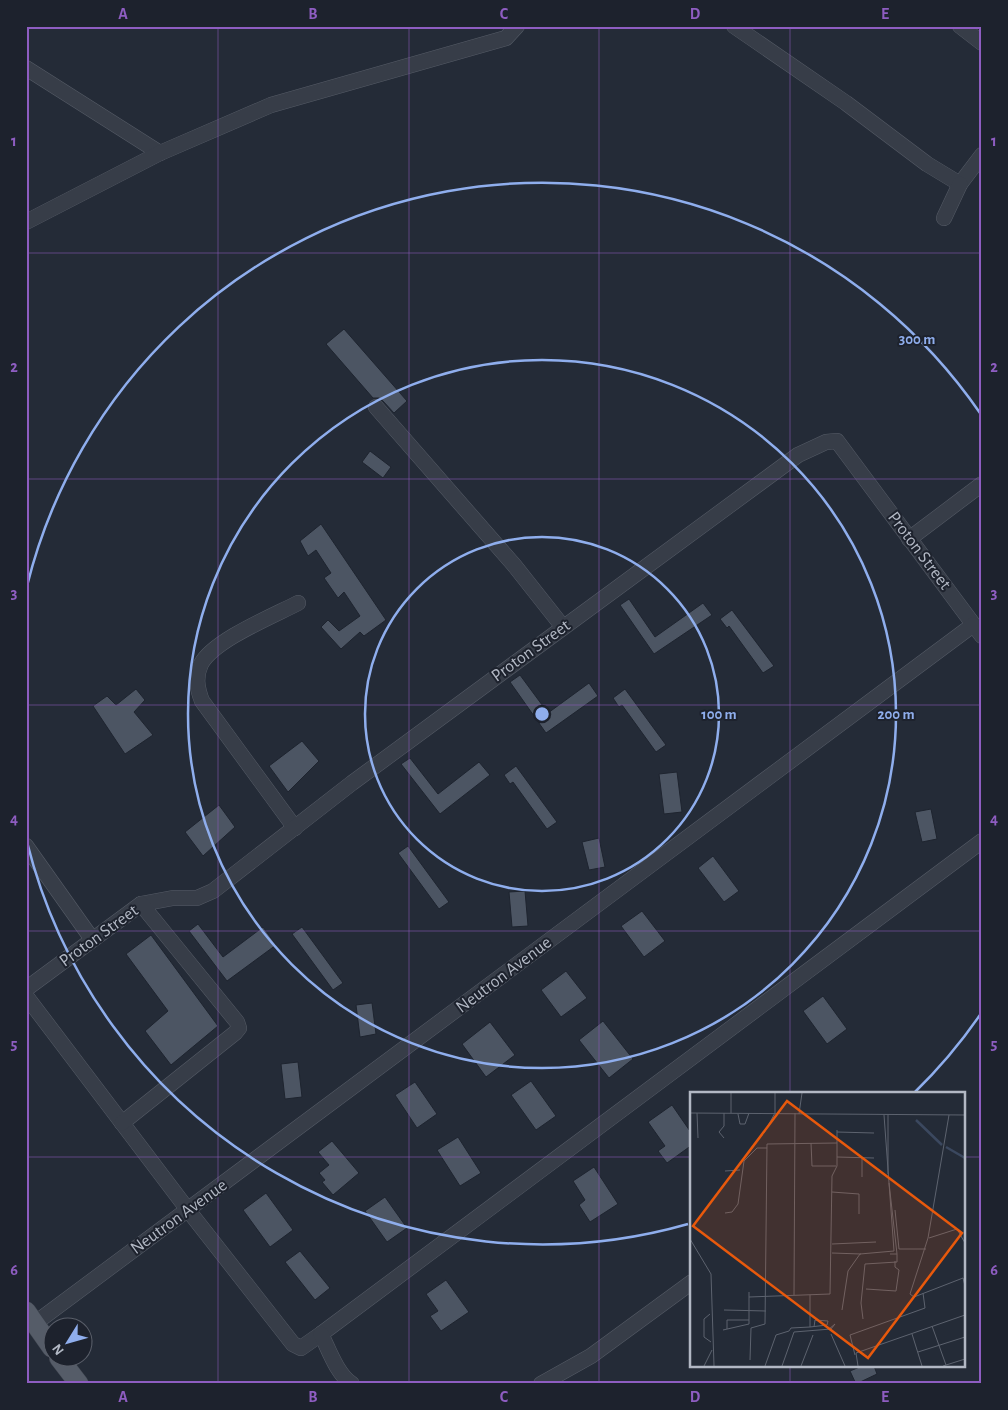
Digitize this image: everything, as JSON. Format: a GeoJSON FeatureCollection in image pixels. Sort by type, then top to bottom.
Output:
{"type":"FeatureCollection","features":[{"type":"Feature","properties":{"kind":"main road"},"geometry":{"type":"LineString","coordinates":[[30,1318],[42,1334]]}},
{"type":"Feature","properties":{"kind":"main road"},"geometry":{"type":"LineString","coordinates":[[67,1368],[79,1384]]}},
{"type":"Feature","properties":{"kind":"street"},"geometry":{"type":"LineString","coordinates":[[26,222],[160,153],[271,106],[506,38],[517,26]]}},
{"type":"Feature","properties":{"kind":"street"},"geometry":{"type":"LineString","coordinates":[[734,26],[846,103],[927,164],[960,184]]}},
{"type":"Feature","properties":{"kind":"street"},"geometry":{"type":"LineString","coordinates":[[960,26],[982,43]]}},
{"type":"Feature","properties":{"kind":"street"},"geometry":{"type":"LineString","coordinates":[[26,68],[160,153]]}},
{"type":"Feature","properties":{"kind":"street"},"geometry":{"type":"LineString","coordinates":[[944,218],[960,184],[982,155]]}},
{"type":"Feature","properties":{"kind":"street"},"geometry":{"type":"LineString","coordinates":[[376,406],[514,565],[563,627]]}},
{"type":"Feature","properties":{"kind":"street","name":"Proton Street"},"geometry":{"type":"LineString","coordinates":[[26,989],[141,904],[173,898],[197,898],[213,891],[352,783],[563,627],[798,455],[826,442],[837,442],[978,630]]}},
{"type":"Feature","properties":{"kind":"street"},"geometry":{"type":"LineString","coordinates":[[909,539],[982,484]]}},
{"type":"Feature","properties":{"kind":"street"},"geometry":{"type":"LineString","coordinates":[[295,828],[202,701],[196,682],[202,663],[213,651],[230,638],[298,603]]}},
{"type":"Feature","properties":{"kind":"street","name":"Neutron Avenue"},"geometry":{"type":"LineString","coordinates":[[30,1318],[188,1210],[978,630]]}},
{"type":"Feature","properties":{"kind":"street"},"geometry":{"type":"LineString","coordinates":[[26,996],[188,1210],[293,1344],[300,1348],[982,841]]}},
{"type":"Feature","properties":{"kind":"street"},"geometry":{"type":"LineString","coordinates":[[26,846],[92,939]]}},
{"type":"Feature","properties":{"kind":"street"},"geometry":{"type":"LineString","coordinates":[[122,1122],[239,1028],[237,1022],[141,904]]}},
{"type":"Feature","properties":{"kind":"street"},"geometry":{"type":"LineString","coordinates":[[541,1384],[591,1356],[690,1283]]}},
{"type":"Feature","properties":{"kind":"street"},"geometry":{"type":"LineString","coordinates":[[321,1334],[334,1361],[352,1384]]}},
{"type":"Feature","properties":{"kind":"building"},"geometry":{"type":"Polygon","coordinates":[[[344,329],[407,401],[394,413],[379,398],[373,398],[326,344],[344,329]]]}},
{"type":"Feature","properties":{"kind":"building"},"geometry":{"type":"Polygon","coordinates":[[[370,451],[391,467],[383,478],[362,462],[370,451]]]}},
{"type":"Feature","properties":{"kind":"building"},"geometry":{"type":"Polygon","coordinates":[[[321,524],[386,620],[364,636],[360,632],[341,649],[321,627],[328,620],[339,631],[360,616],[344,592],[338,598],[324,578],[331,573],[316,550],[308,556],[300,541],[321,524]]]}},
{"type":"Feature","properties":{"kind":"building"},"geometry":{"type":"Polygon","coordinates":[[[629,599],[655,637],[703,603],[712,615],[654,654],[620,605],[629,599]]]}},
{"type":"Feature","properties":{"kind":"building"},"geometry":{"type":"Polygon","coordinates":[[[732,610],[774,666],[763,673],[729,626],[727,628],[720,619],[732,610]]]}},
{"type":"Feature","properties":{"kind":"building"},"geometry":{"type":"Polygon","coordinates":[[[520,675],[548,713],[589,683],[598,696],[546,733],[510,682],[520,675]]]}},
{"type":"Feature","properties":{"kind":"building"},"geometry":{"type":"Polygon","coordinates":[[[136,689],[145,700],[134,712],[153,735],[125,754],[93,706],[107,696],[116,705],[136,689]]]}},
{"type":"Feature","properties":{"kind":"building"},"geometry":{"type":"Polygon","coordinates":[[[625,689],[666,745],[656,752],[622,705],[619,707],[613,698],[625,689]]]}},
{"type":"Feature","properties":{"kind":"building"},"geometry":{"type":"Polygon","coordinates":[[[302,741],[319,761],[288,792],[269,766],[302,741]]]}},
{"type":"Feature","properties":{"kind":"building"},"geometry":{"type":"Polygon","coordinates":[[[410,758],[438,794],[479,762],[490,775],[440,814],[401,764],[410,758]]]}},
{"type":"Feature","properties":{"kind":"building"},"geometry":{"type":"Polygon","coordinates":[[[516,766],[557,822],[547,829],[513,782],[510,784],[504,775],[516,766]]]}},
{"type":"Feature","properties":{"kind":"building"},"geometry":{"type":"Polygon","coordinates":[[[677,772],[682,812],[664,814],[659,774],[677,772]]]}},
{"type":"Feature","properties":{"kind":"building"},"geometry":{"type":"Polygon","coordinates":[[[219,805],[235,827],[203,856],[185,832],[219,805]]]}},
{"type":"Feature","properties":{"kind":"building"},"geometry":{"type":"Polygon","coordinates":[[[931,809],[937,839],[922,842],[915,812],[931,809]]]}},
{"type":"Feature","properties":{"kind":"building"},"geometry":{"type":"Polygon","coordinates":[[[599,838],[605,867],[589,870],[582,842],[599,838]]]}},
{"type":"Feature","properties":{"kind":"building"},"geometry":{"type":"Polygon","coordinates":[[[408,846],[449,902],[439,909],[398,853],[408,846]]]}},
{"type":"Feature","properties":{"kind":"building"},"geometry":{"type":"Polygon","coordinates":[[[713,856],[739,891],[724,902],[698,868],[713,856]]]}},
{"type":"Feature","properties":{"kind":"building"},"geometry":{"type":"Polygon","coordinates":[[[525,891],[528,926],[512,927],[509,892],[525,891]]]}},
{"type":"Feature","properties":{"kind":"building"},"geometry":{"type":"Polygon","coordinates":[[[642,911],[665,941],[644,957],[621,926],[642,911]]]}},
{"type":"Feature","properties":{"kind":"building"},"geometry":{"type":"Polygon","coordinates":[[[198,924],[223,957],[263,927],[276,945],[227,981],[189,931],[198,924]]]}},
{"type":"Feature","properties":{"kind":"building"},"geometry":{"type":"Polygon","coordinates":[[[302,927],[343,983],[333,990],[292,934],[302,927]]]}},
{"type":"Feature","properties":{"kind":"building"},"geometry":{"type":"Polygon","coordinates":[[[151,935],[218,1026],[171,1065],[145,1031],[168,1011],[126,954],[151,935]]]}},
{"type":"Feature","properties":{"kind":"building"},"geometry":{"type":"Polygon","coordinates":[[[566,971],[587,998],[561,1017],[541,990],[566,971]]]}},
{"type":"Feature","properties":{"kind":"building"},"geometry":{"type":"Polygon","coordinates":[[[823,996],[847,1029],[827,1044],[803,1011],[823,996]]]}},
{"type":"Feature","properties":{"kind":"building"},"geometry":{"type":"Polygon","coordinates":[[[372,1003],[376,1034],[360,1037],[356,1005],[372,1003]]]}},
{"type":"Feature","properties":{"kind":"building"},"geometry":{"type":"Polygon","coordinates":[[[603,1021],[633,1059],[609,1078],[579,1040],[603,1021]]]}},
{"type":"Feature","properties":{"kind":"building"},"geometry":{"type":"Polygon","coordinates":[[[490,1022],[515,1055],[486,1077],[462,1044],[490,1022]]]}},
{"type":"Feature","properties":{"kind":"building"},"geometry":{"type":"Polygon","coordinates":[[[298,1062],[302,1097],[285,1099],[281,1064],[298,1062]]]}},
{"type":"Feature","properties":{"kind":"building"},"geometry":{"type":"Polygon","coordinates":[[[531,1081],[556,1116],[536,1130],[511,1095],[531,1081]]]}},
{"type":"Feature","properties":{"kind":"building"},"geometry":{"type":"Polygon","coordinates":[[[415,1082],[437,1114],[417,1128],[395,1095],[415,1082]]]}},
{"type":"Feature","properties":{"kind":"building"},"geometry":{"type":"Polygon","coordinates":[[[672,1105],[690,1131],[690,1146],[667,1163],[658,1151],[665,1146],[648,1122],[672,1105]]]}},
{"type":"Feature","properties":{"kind":"building"},"geometry":{"type":"Polygon","coordinates":[[[458,1137],[481,1173],[460,1186],[437,1150],[458,1137]]]}},
{"type":"Feature","properties":{"kind":"building"},"geometry":{"type":"Polygon","coordinates":[[[332,1141],[359,1173],[333,1195],[322,1182],[325,1180],[319,1173],[329,1165],[318,1152],[332,1141]]]}},
{"type":"Feature","properties":{"kind":"building"},"geometry":{"type":"Polygon","coordinates":[[[594,1167],[618,1204],[590,1222],[579,1205],[585,1200],[573,1181],[594,1167]]]}},
{"type":"Feature","properties":{"kind":"building"},"geometry":{"type":"Polygon","coordinates":[[[266,1193],[293,1230],[270,1247],[243,1210],[266,1193]]]}},
{"type":"Feature","properties":{"kind":"building"},"geometry":{"type":"Polygon","coordinates":[[[385,1197],[407,1228],[387,1242],[365,1211],[385,1197]]]}},
{"type":"Feature","properties":{"kind":"building"},"geometry":{"type":"Polygon","coordinates":[[[300,1251],[330,1288],[315,1300],[285,1262],[300,1251]]]}},
{"type":"Feature","properties":{"kind":"building"},"geometry":{"type":"Polygon","coordinates":[[[446,1280],[469,1312],[441,1331],[430,1316],[438,1311],[426,1294],[446,1280]]]}},
{"type":"Feature","properties":{"kind":"building"},"geometry":{"type":"Polygon","coordinates":[[[857,1368],[875,1368],[877,1374],[856,1384],[850,1371],[857,1368]]]}}]}
